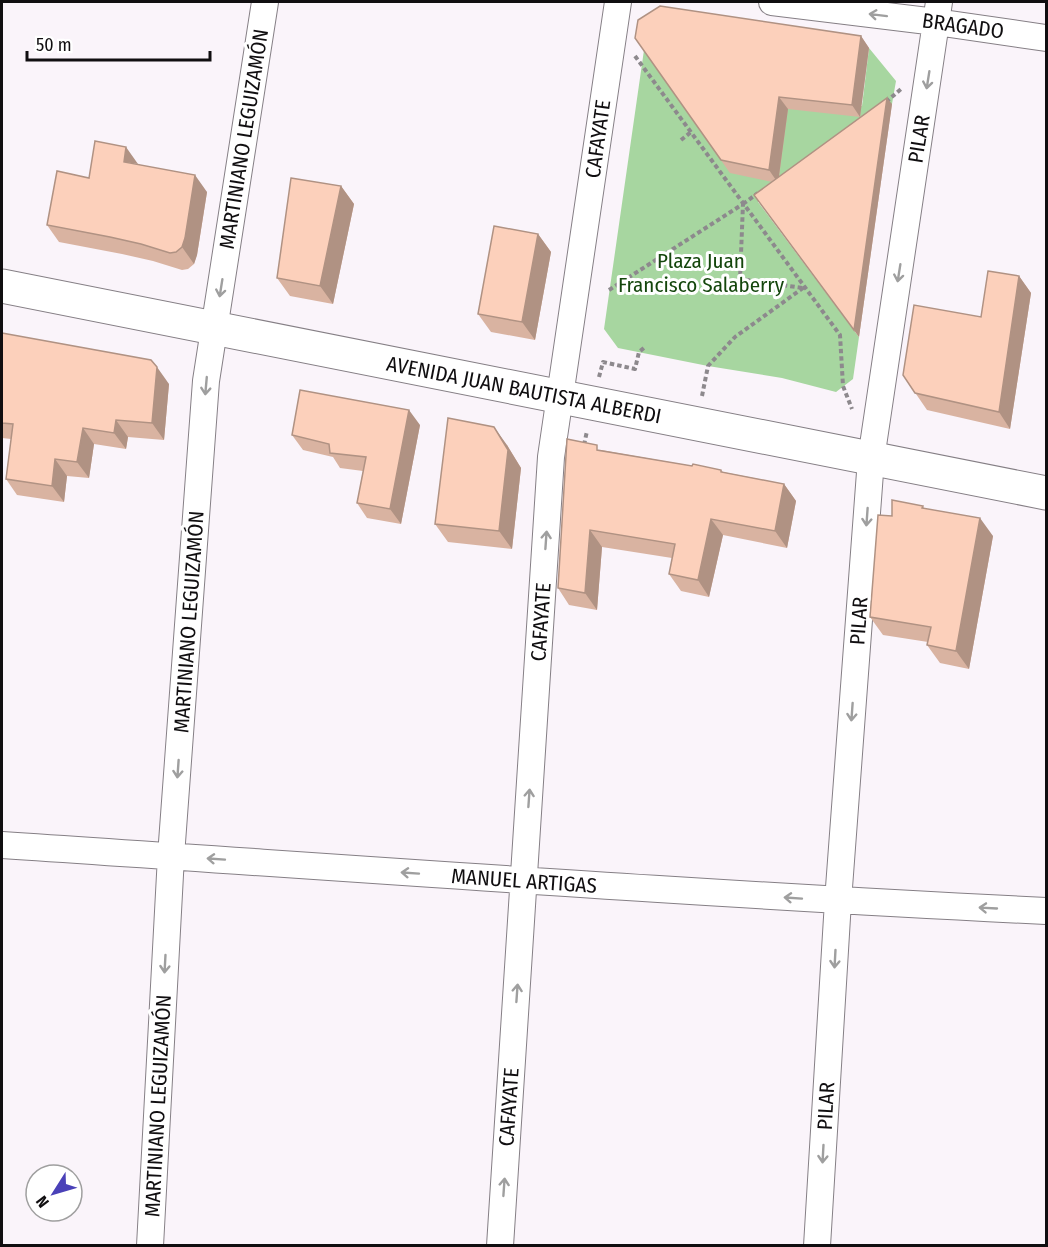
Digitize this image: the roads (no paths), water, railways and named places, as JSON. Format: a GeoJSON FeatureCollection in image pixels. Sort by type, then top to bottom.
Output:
{"type":"FeatureCollection","features":[{"type":"Feature","properties":{"kind":"main road","name":"AVENIDA JUAN BAUTISTA ALBERDI"},"geometry":{"type":"LineString","coordinates":[[2,286],[1047,493]]}},
{"type":"Feature","properties":{"kind":"street","name":"MARTINIANO LEGUIZAMÓN"},"geometry":{"type":"LineString","coordinates":[[150,1245],[171,856],[206,381],[265,2]]}},
{"type":"Feature","properties":{"kind":"street","name":"CAFAYATE"},"geometry":{"type":"LineString","coordinates":[[500,1245],[551,457],[618,2]]}},
{"type":"Feature","properties":{"kind":"street","name":"BRAGADO"},"geometry":{"type":"LineString","coordinates":[[772,2],[938,12],[1047,38]]}},
{"type":"Feature","properties":{"kind":"street","name":"PILAR"},"geometry":{"type":"LineString","coordinates":[[817,1245],[838,901],[871,459],[938,12]]}},
{"type":"Feature","properties":{"kind":"street","name":"MANUEL ARTIGAS"},"geometry":{"type":"LineString","coordinates":[[2,845],[838,901],[1047,911]]}},
{"type":"Feature","properties":{"kind":"park label","name":"Plaza Juan Francisco Salaberry"},"geometry":{"type":"Point","coordinates":[701,273]}}]}
